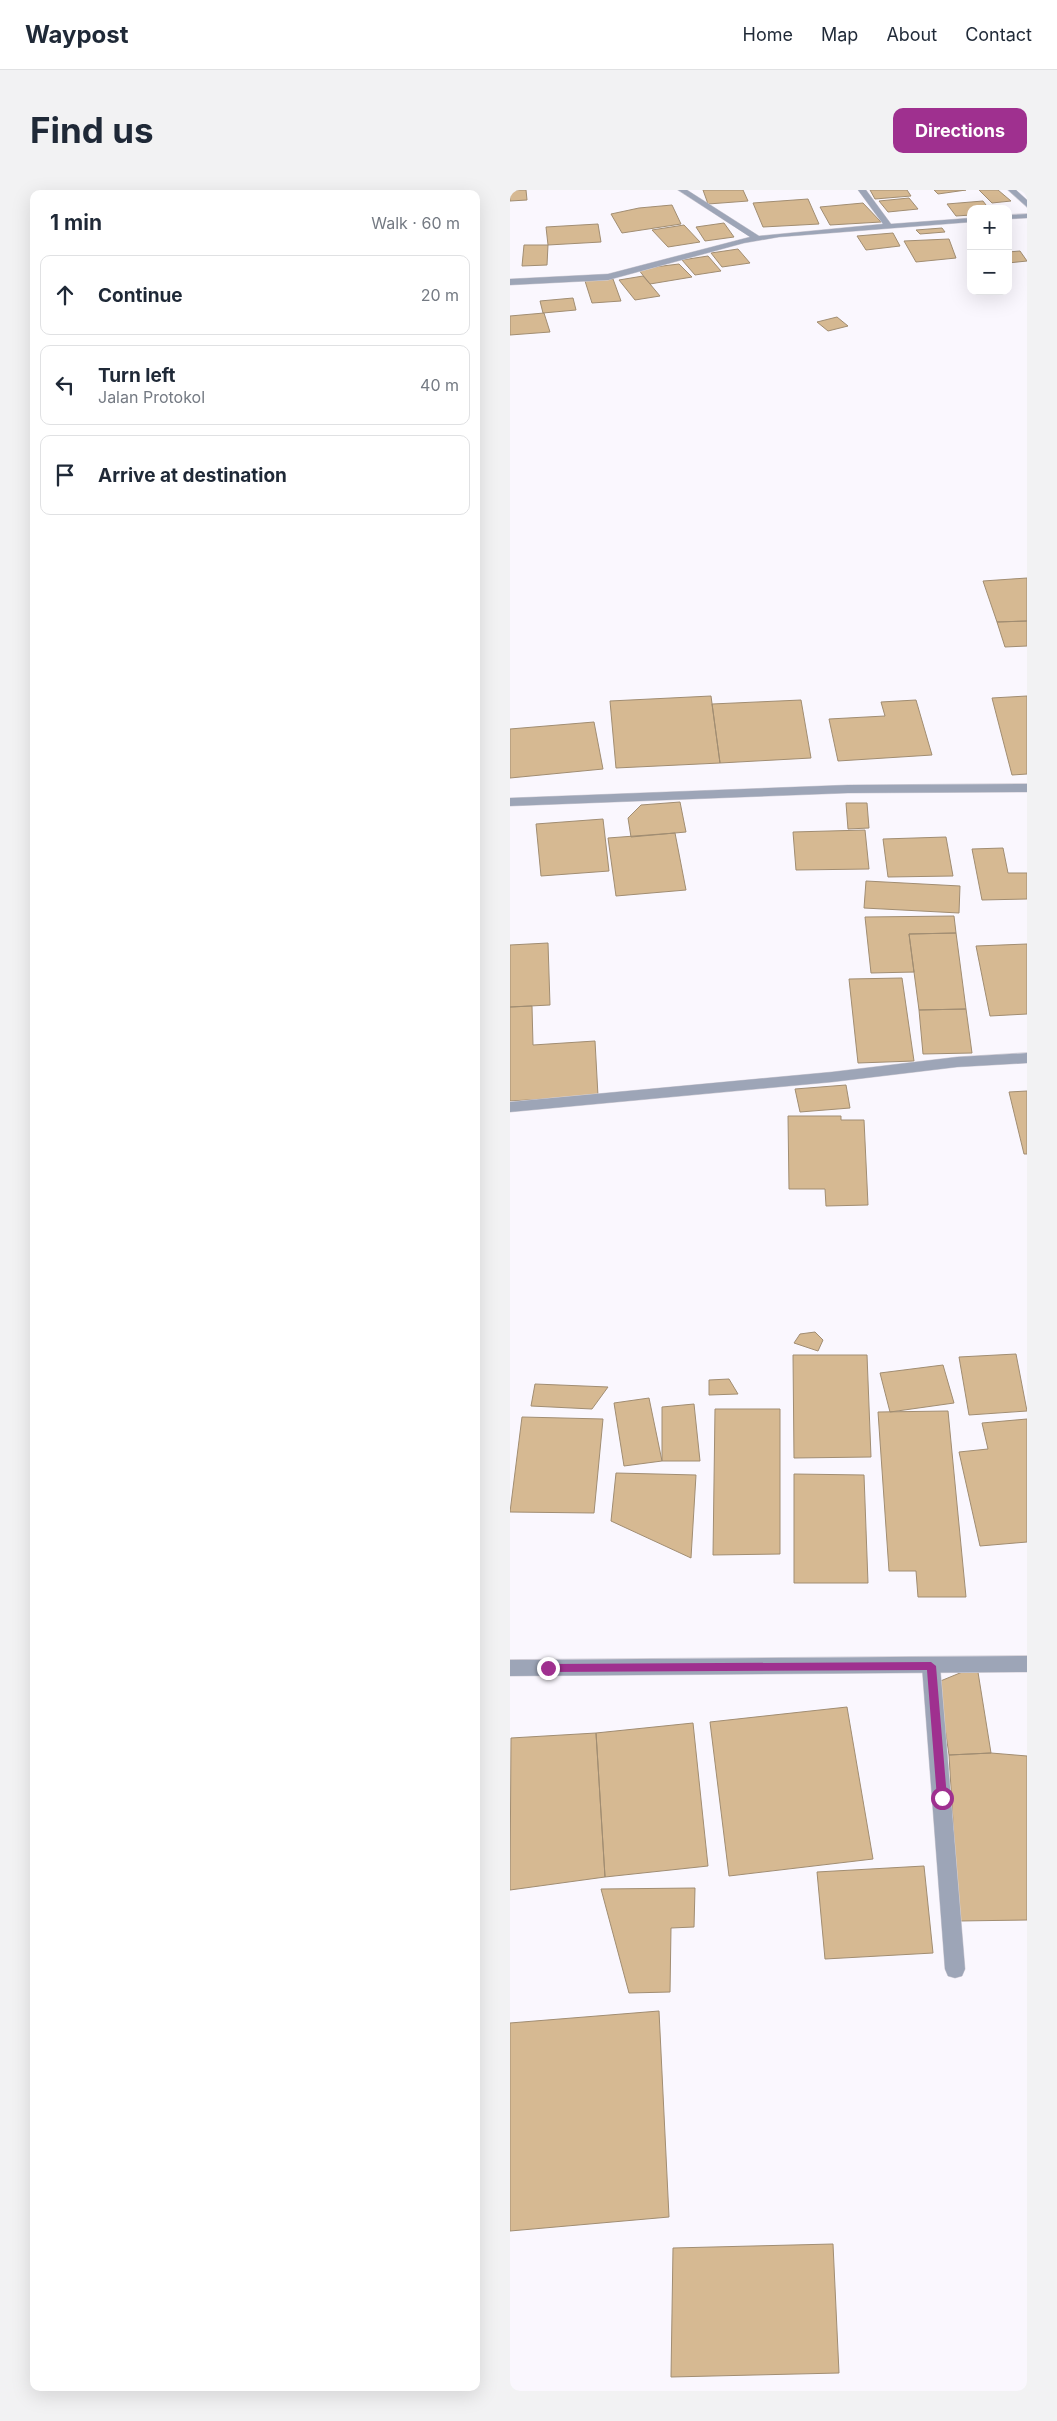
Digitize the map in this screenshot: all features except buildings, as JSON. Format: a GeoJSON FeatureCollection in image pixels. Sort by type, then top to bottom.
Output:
{"type":"FeatureCollection","features":[{"type":"Feature","properties":{"kind":"street"},"geometry":{"type":"LineString","coordinates":[[682,190],[757,238]]}},
{"type":"Feature","properties":{"kind":"street"},"geometry":{"type":"LineString","coordinates":[[862,190],[888,226]]}},
{"type":"Feature","properties":{"kind":"street"},"geometry":{"type":"LineString","coordinates":[[1012,190],[1027,205]]}},
{"type":"Feature","properties":{"kind":"street"},"geometry":{"type":"LineString","coordinates":[[1012,218],[1027,216]]}},
{"type":"Feature","properties":{"kind":"street"},"geometry":{"type":"LineString","coordinates":[[510,282],[608,277],[757,238],[967,220]]}},
{"type":"Feature","properties":{"kind":"street"},"geometry":{"type":"LineString","coordinates":[[510,802],[848,788],[1027,788]]}},
{"type":"Feature","properties":{"kind":"street"},"geometry":{"type":"LineString","coordinates":[[510,1107],[832,1077],[957,1062],[1027,1058]]}},
{"type":"Feature","properties":{"kind":"street"},"geometry":{"type":"LineString","coordinates":[[510,1668],[1027,1664]]}},
{"type":"Feature","properties":{"kind":"street"},"geometry":{"type":"LineString","coordinates":[[931,1666],[955,1969]]}},
{"type":"Feature","properties":{"kind":"route"},"geometry":{"type":"LineString","coordinates":[[548,1668],[931,1666],[942,1798]]}}]}
